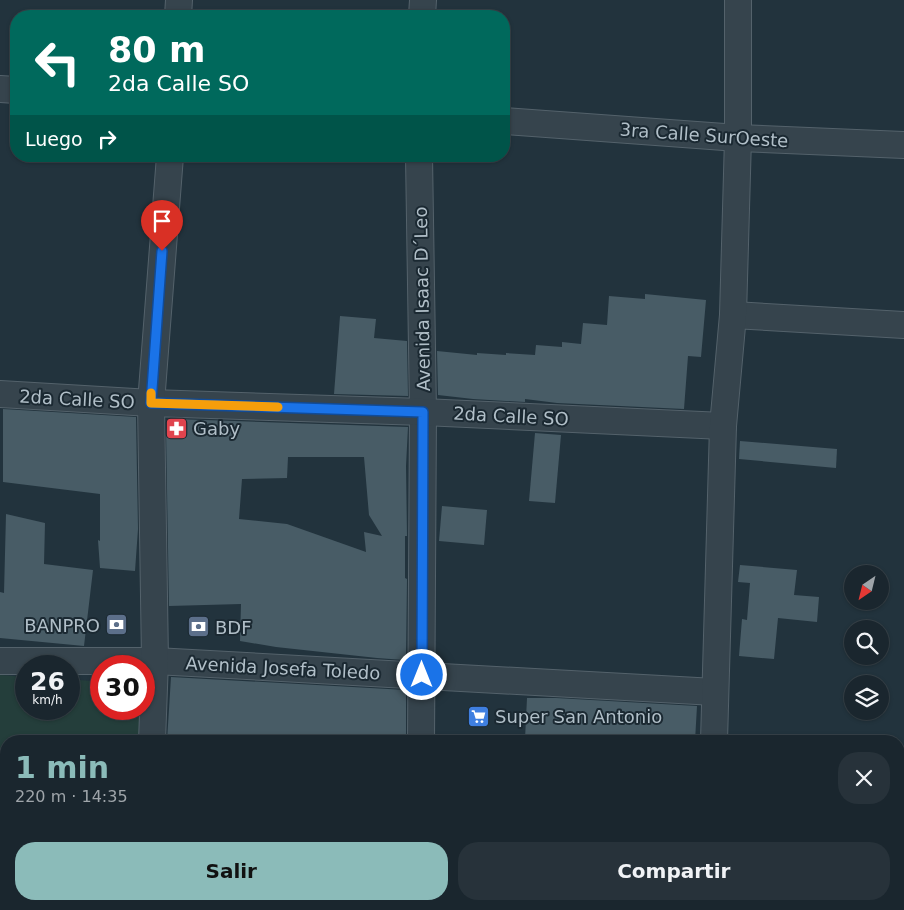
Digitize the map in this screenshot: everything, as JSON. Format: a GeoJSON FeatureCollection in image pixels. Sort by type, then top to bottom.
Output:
{"type":"FeatureCollection","features":[{"type":"Feature","properties":{"kind":"street"},"geometry":{"type":"LineString","coordinates":[[714,735],[723,426],[733,315],[738,138],[738,0]]}},
{"type":"Feature","properties":{"kind":"street","name":"3ra Calle SurOeste"},"geometry":{"type":"LineString","coordinates":[[510,121],[738,138],[904,145]]}},
{"type":"Feature","properties":{"kind":"street"},"geometry":{"type":"LineString","coordinates":[[155,655],[151,403],[170,162]]}},
{"type":"Feature","properties":{"kind":"street","name":"Avenida Isaac D´Leo"},"geometry":{"type":"LineString","coordinates":[[420,162],[423,412],[421,735]]}},
{"type":"Feature","properties":{"kind":"street"},"geometry":{"type":"LineString","coordinates":[[733,315],[904,325]]}},
{"type":"Feature","properties":{"kind":"street","name":"2da Calle SO"},"geometry":{"type":"LineString","coordinates":[[0,394],[151,403],[423,412],[723,426]]}},
{"type":"Feature","properties":{"kind":"street","name":"Avenida Josefa Toledo"},"geometry":{"type":"LineString","coordinates":[[0,661],[90,661]]}},
{"type":"Feature","properties":{"kind":"street","name":"Avenida Josefa Toledo"},"geometry":{"type":"LineString","coordinates":[[155,661],[715,692]]}},
{"type":"Feature","properties":{"kind":"street"},"geometry":{"type":"LineString","coordinates":[[152,735],[153,720]]}},
{"type":"Feature","properties":{"kind":"green space"},"geometry":{"type":"Polygon","coordinates":[[[0,675],[15,676],[15,720],[80,720],[80,680],[90,681],[90,720],[144,720],[143,735],[0,735],[0,675]]]}},
{"type":"Feature","properties":{"kind":"building"},"geometry":{"type":"Polygon","coordinates":[[[645,294],[706,300],[701,357],[688,356],[684,409],[557,403],[525,399],[525,402],[438,395],[437,351],[477,355],[477,353],[506,355],[506,353],[535,355],[536,345],[562,347],[562,342],[581,344],[583,323],[607,325],[609,296],[645,299],[645,294]]]}},
{"type":"Feature","properties":{"kind":"building"},"geometry":{"type":"Polygon","coordinates":[[[340,316],[376,319],[374,338],[407,341],[408,396],[334,394],[340,316]]]}},
{"type":"Feature","properties":{"kind":"building"},"geometry":{"type":"Polygon","coordinates":[[[3,409],[136,417],[138,529],[135,571],[100,568],[98,540],[100,541],[100,494],[3,482],[3,409]]]}},
{"type":"Feature","properties":{"kind":"building"},"geometry":{"type":"Polygon","coordinates":[[[175,419],[408,427],[406,466],[407,536],[405,536],[405,578],[407,579],[406,658],[404,660],[377,658],[276,647],[240,641],[241,604],[169,606],[166,429],[175,419]],[[288,457],[287,478],[242,479],[239,519],[287,524],[366,552],[364,532],[382,536],[369,515],[364,457],[288,457]]]}},
{"type":"Feature","properties":{"kind":"building"},"geometry":{"type":"Polygon","coordinates":[[[535,433],[561,435],[555,503],[529,501],[535,433]]]}},
{"type":"Feature","properties":{"kind":"building"},"geometry":{"type":"Polygon","coordinates":[[[740,441],[837,449],[836,468],[739,459],[740,441]]]}},
{"type":"Feature","properties":{"kind":"building"},"geometry":{"type":"Polygon","coordinates":[[[442,506],[487,510],[484,545],[439,541],[442,506]]]}},
{"type":"Feature","properties":{"kind":"building"},"geometry":{"type":"Polygon","coordinates":[[[6,514],[45,523],[44,564],[93,570],[84,646],[0,638],[0,592],[4,593],[6,514]]]}},
{"type":"Feature","properties":{"kind":"building"},"geometry":{"type":"Polygon","coordinates":[[[740,565],[797,570],[794,595],[819,597],[817,622],[778,618],[774,659],[739,656],[742,619],[747,620],[750,583],[738,582],[740,565]]]}},
{"type":"Feature","properties":{"kind":"building"},"geometry":{"type":"Polygon","coordinates":[[[171,677],[406,690],[406,735],[167,735],[171,677]]]}},
{"type":"Feature","properties":{"kind":"building"},"geometry":{"type":"Polygon","coordinates":[[[527,698],[697,706],[695,735],[525,735],[527,698]]]}},
{"type":"Feature","properties":{"kind":"slow traffic"},"geometry":{"type":"LineString","coordinates":[[151,393],[151,403],[278,407]]}},
{"type":"Feature","properties":{"kind":"place","name":"Gaby"},"geometry":{"type":"Point","coordinates":[177,428]}},
{"type":"Feature","properties":{"kind":"place","name":"BANPRO"},"geometry":{"type":"Point","coordinates":[116,625]}},
{"type":"Feature","properties":{"kind":"place","name":"BDF"},"geometry":{"type":"Point","coordinates":[199,627]}},
{"type":"Feature","properties":{"kind":"place","name":"Super San Antonio"},"geometry":{"type":"Point","coordinates":[479,716]}},
{"type":"Feature","properties":{"kind":"route"},"geometry":{"type":"LineString","coordinates":[[162,251],[151,403],[423,412],[422,675]]}}]}
